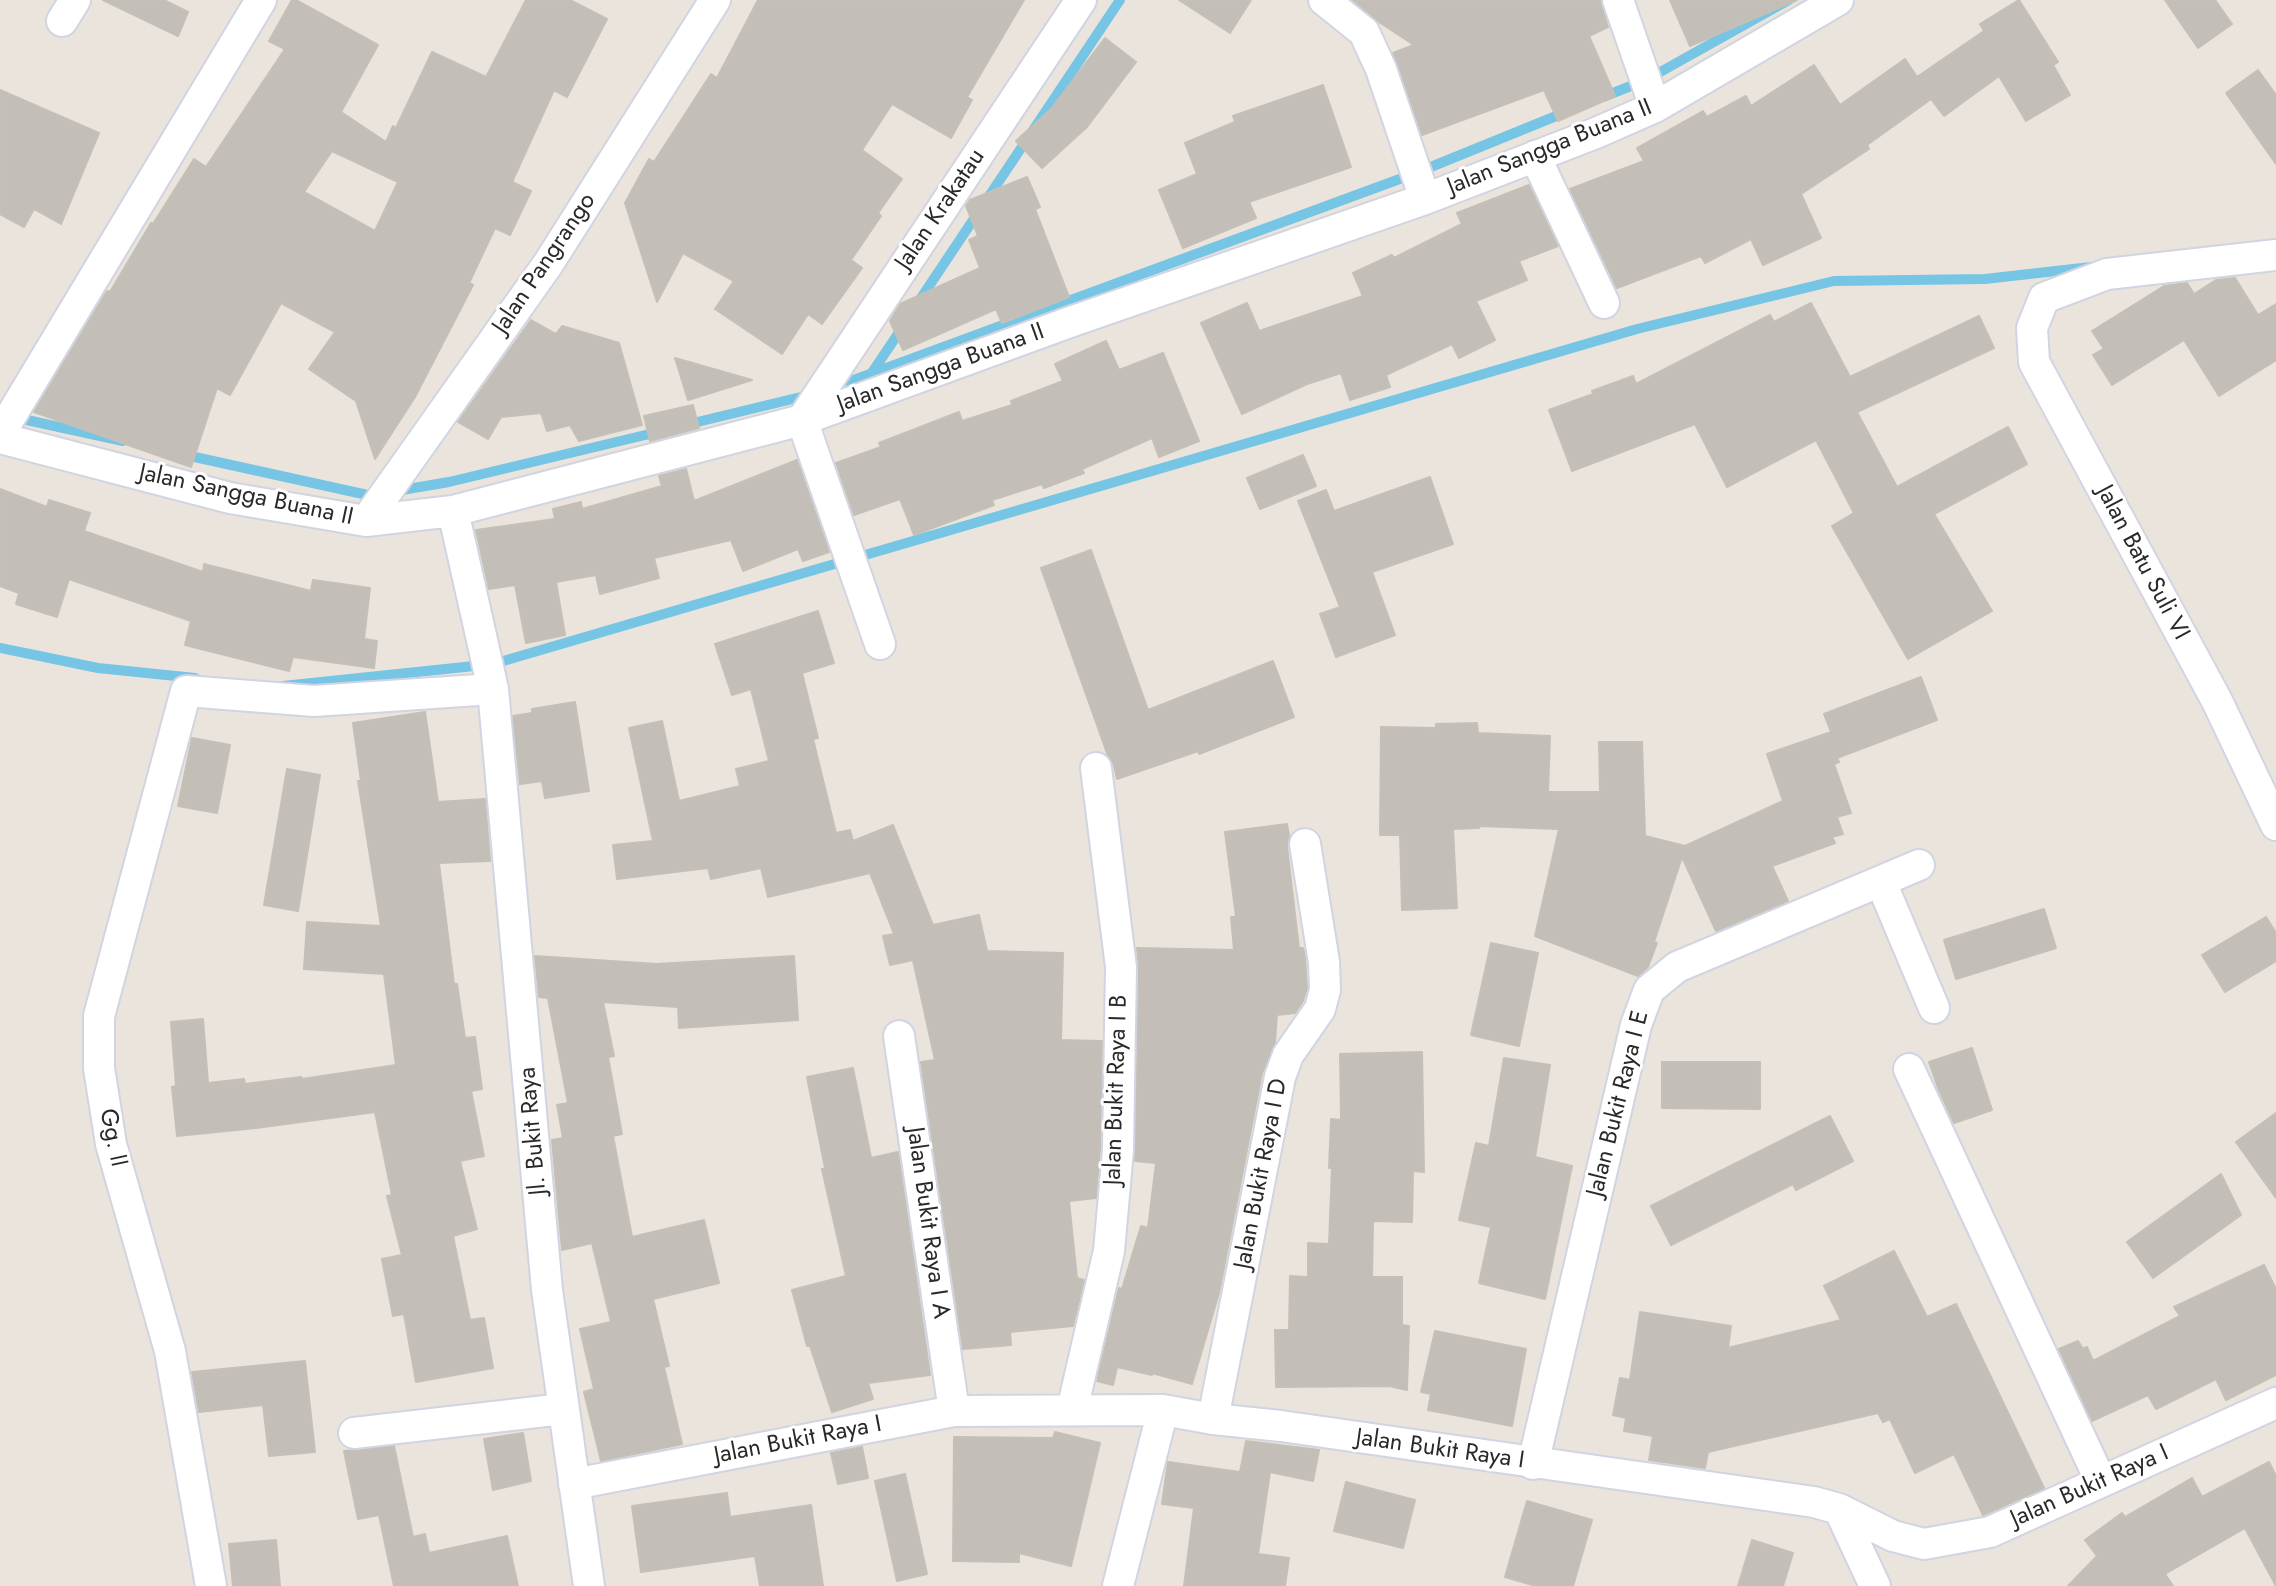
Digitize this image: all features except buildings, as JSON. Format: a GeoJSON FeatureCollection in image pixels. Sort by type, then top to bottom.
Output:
{"type":"FeatureCollection","features":[{"type":"Feature","properties":{"kind":"street"},"geometry":{"type":"LineString","coordinates":[[0,436],[261,0]]}},
{"type":"Feature","properties":{"kind":"street","name":"Jalan Pangrango"},"geometry":{"type":"LineString","coordinates":[[366,521],[548,264],[715,0]]}},
{"type":"Feature","properties":{"kind":"street","name":"Jalan Krakatau"},"geometry":{"type":"LineString","coordinates":[[802,420],[1081,0]]}},
{"type":"Feature","properties":{"kind":"street"},"geometry":{"type":"LineString","coordinates":[[1324,0],[1364,32],[1381,69],[1425,199]]}},
{"type":"Feature","properties":{"kind":"street"},"geometry":{"type":"LineString","coordinates":[[1618,0],[1655,107]]}},
{"type":"Feature","properties":{"kind":"street","name":"Jalan Sangga Buana II"},"geometry":{"type":"LineString","coordinates":[[0,436],[230,498],[366,521],[453,511],[802,420],[1070,322],[1425,199],[1655,107],[1838,0]]}},
{"type":"Feature","properties":{"kind":"street"},"geometry":{"type":"LineString","coordinates":[[1535,156],[1604,303]]}},
{"type":"Feature","properties":{"kind":"street","name":"Jalan Batu Suli VI"},"geometry":{"type":"LineString","coordinates":[[2276,255],[2107,274],[2044,298],[2032,328],[2034,362],[2217,701],[2276,825]]}},
{"type":"Feature","properties":{"kind":"street"},"geometry":{"type":"LineString","coordinates":[[802,420],[880,644]]}},
{"type":"Feature","properties":{"kind":"street","name":"Jl. Bukit Raya"},"geometry":{"type":"LineString","coordinates":[[453,511],[491,682],[547,1290],[589,1586]]}},
{"type":"Feature","properties":{"kind":"street","name":"Gg. II"},"geometry":{"type":"LineString","coordinates":[[211,1586],[170,1351],[111,1144],[99,1068],[99,1016],[186,691],[314,701],[491,682]]}},
{"type":"Feature","properties":{"kind":"street","name":"Jalan Bukit Raya I B"},"geometry":{"type":"LineString","coordinates":[[1072,1410],[1109,1251],[1118,1150],[1121,967],[1096,768]]}},
{"type":"Feature","properties":{"kind":"street","name":"Jalan Bukit Raya I D"},"geometry":{"type":"LineString","coordinates":[[1213,1419],[1280,1077],[1288,1055],[1320,1009],[1325,990],[1324,962],[1305,844]]}},
{"type":"Feature","properties":{"kind":"street","name":"Jalan Bukit Raya I E"},"geometry":{"type":"LineString","coordinates":[[1533,1464],[1636,1025],[1649,990],[1677,967],[1919,865]]}},
{"type":"Feature","properties":{"kind":"street"},"geometry":{"type":"LineString","coordinates":[[1881,882],[1934,1008]]}},
{"type":"Feature","properties":{"kind":"street","name":"Jalan Bukit Raya I A"},"geometry":{"type":"LineString","coordinates":[[899,1036],[954,1411]]}},
{"type":"Feature","properties":{"kind":"street"},"geometry":{"type":"LineString","coordinates":[[1909,1069],[2101,1482]]}},
{"type":"Feature","properties":{"kind":"street","name":"Jalan Bukit Raya I"},"geometry":{"type":"LineString","coordinates":[[574,1484],[954,1411],[1163,1410],[1801,1500],[1839,1509],[1893,1536],[1924,1544],[1990,1532],[2276,1403]]}},
{"type":"Feature","properties":{"kind":"street"},"geometry":{"type":"LineString","coordinates":[[354,1433],[563,1409]]}},
{"type":"Feature","properties":{"kind":"street"},"geometry":{"type":"LineString","coordinates":[[1118,1586],[1163,1410]]}},
{"type":"Feature","properties":{"kind":"street"},"geometry":{"type":"LineString","coordinates":[[1839,1509],[1875,1586]]}},
{"type":"Feature","properties":{"kind":"waterway"},"geometry":{"type":"LineString","coordinates":[[919,301],[1120,0]]}},
{"type":"Feature","properties":{"kind":"waterway"},"geometry":{"type":"LineString","coordinates":[[1603,97],[1646,80],[1789,0]]}},
{"type":"Feature","properties":{"kind":"waterway"},"geometry":{"type":"LineString","coordinates":[[832,388],[1416,173],[1566,112]]}},
{"type":"Feature","properties":{"kind":"waterway"},"geometry":{"type":"LineString","coordinates":[[283,686],[493,664],[1637,329],[1834,281],[1985,279],[2091,267]]}},
{"type":"Feature","properties":{"kind":"waterway"},"geometry":{"type":"LineString","coordinates":[[871,374],[904,325]]}},
{"type":"Feature","properties":{"kind":"waterway"},"geometry":{"type":"LineString","coordinates":[[685,425],[809,395]]}},
{"type":"Feature","properties":{"kind":"waterway"},"geometry":{"type":"LineString","coordinates":[[13,417],[123,441]]}},
{"type":"Feature","properties":{"kind":"waterway"},"geometry":{"type":"LineString","coordinates":[[396,491],[449,482],[662,431]]}},
{"type":"Feature","properties":{"kind":"waterway"},"geometry":{"type":"LineString","coordinates":[[181,454],[377,495]]}},
{"type":"Feature","properties":{"kind":"waterway"},"geometry":{"type":"LineString","coordinates":[[0,648],[98,668],[195,678]]}}]}
